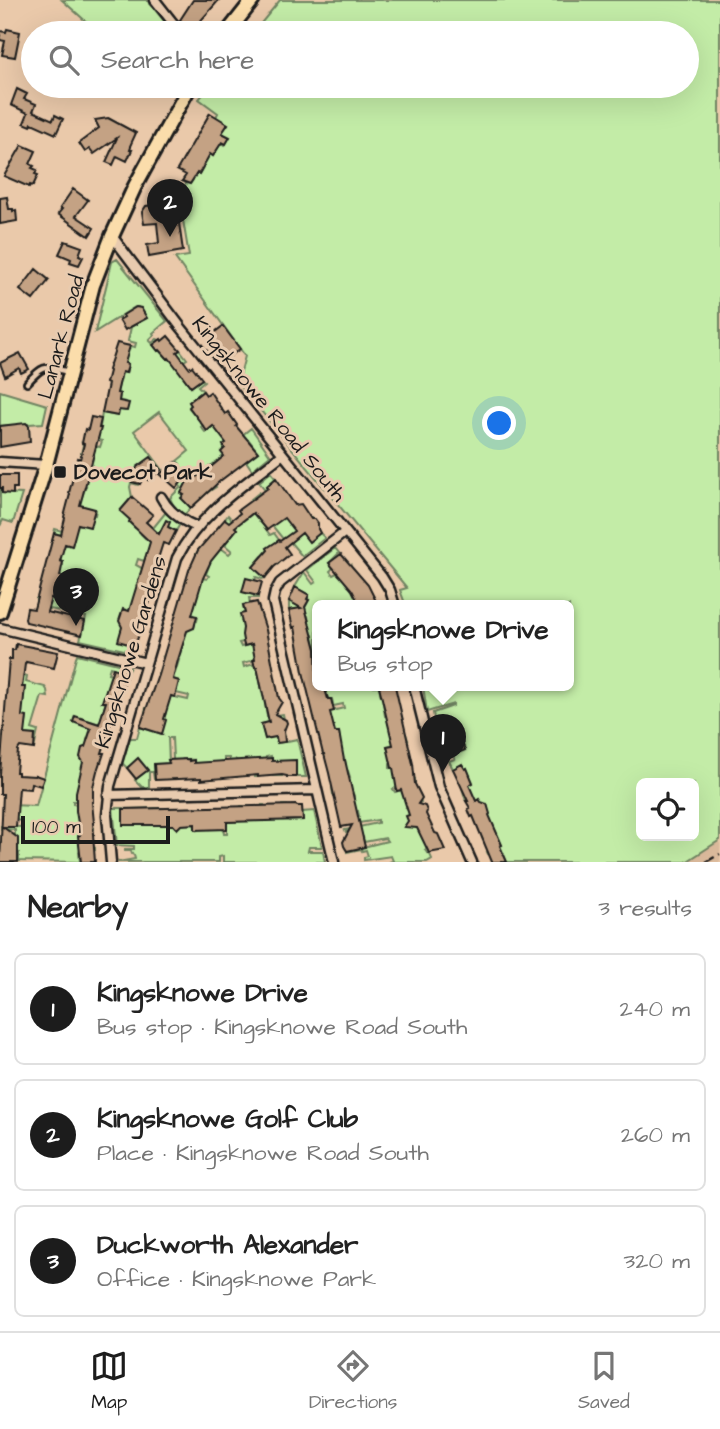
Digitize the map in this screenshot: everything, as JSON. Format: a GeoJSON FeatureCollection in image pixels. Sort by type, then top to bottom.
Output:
{"type":"FeatureCollection","features":[{"type":"Feature","properties":{"kind":"main road"},"geometry":{"type":"LineString","coordinates":[[237,21],[253,0]]}},
{"type":"Feature","properties":{"kind":"main road","name":"Lanark Road"},"geometry":{"type":"LineString","coordinates":[[0,612],[46,465],[93,285],[135,186],[183,98]]}},
{"type":"Feature","properties":{"kind":"street"},"geometry":{"type":"LineString","coordinates":[[155,0],[172,21]]}},
{"type":"Feature","properties":{"kind":"street","name":"Kingsknowe Road South"},"geometry":{"type":"LineString","coordinates":[[112,236],[180,326],[383,577],[394,600]]}},
{"type":"Feature","properties":{"kind":"street","name":"Kingsknowe Gardens"},"geometry":{"type":"LineString","coordinates":[[111,862],[108,795],[175,562],[197,527],[221,503],[284,454]]}},
{"type":"Feature","properties":{"kind":"street"},"geometry":{"type":"LineString","coordinates":[[0,462],[46,465]]}},
{"type":"Feature","properties":{"kind":"street"},"geometry":{"type":"LineString","coordinates":[[161,497],[181,519],[197,527]]}},
{"type":"Feature","properties":{"kind":"street"},"geometry":{"type":"LineString","coordinates":[[334,862],[275,612],[274,595],[280,583],[345,532]]}},
{"type":"Feature","properties":{"kind":"street"},"geometry":{"type":"LineString","coordinates":[[0,628],[146,663]]}},
{"type":"Feature","properties":{"kind":"street"},"geometry":{"type":"LineString","coordinates":[[415,691],[439,787],[472,862]]}},
{"type":"Feature","properties":{"kind":"street"},"geometry":{"type":"LineString","coordinates":[[108,795],[317,790]]}},
{"type":"Feature","properties":{"kind":"lane"},"geometry":{"type":"LineString","coordinates":[[27,383],[41,368],[71,372]]}},
{"type":"Feature","properties":{"kind":"shaded area"},"geometry":{"type":"Polygon","coordinates":[[[720,840],[720,862],[687,862],[689,860],[720,840]]]}},
{"type":"Feature","properties":{"kind":"green space"},"geometry":{"type":"Polygon","coordinates":[[[62,0],[147,0],[164,21],[86,21],[62,0]]]}},
{"type":"Feature","properties":{"kind":"green space"},"geometry":{"type":"Polygon","coordinates":[[[280,0],[720,0],[720,840],[686,862],[507,862],[504,855],[500,857],[497,850],[488,854],[487,852],[502,845],[493,825],[487,828],[487,804],[482,805],[474,798],[466,801],[462,788],[473,782],[462,764],[453,769],[449,761],[455,759],[453,755],[465,750],[454,731],[438,738],[433,713],[453,704],[427,712],[424,691],[574,691],[574,600],[404,600],[400,590],[407,588],[238,383],[245,356],[175,258],[189,256],[180,202],[186,183],[190,184],[193,180],[193,171],[199,174],[203,167],[194,144],[213,156],[221,143],[225,145],[229,138],[222,133],[228,124],[216,117],[218,113],[199,99],[699,98],[699,21],[263,21],[280,0]]]}},
{"type":"Feature","properties":{"kind":"green space"},"geometry":{"type":"Polygon","coordinates":[[[117,259],[167,321],[149,340],[152,343],[159,340],[155,347],[168,359],[180,350],[187,359],[178,369],[191,387],[202,379],[204,381],[198,386],[203,391],[189,402],[189,408],[200,421],[222,411],[201,427],[205,432],[215,425],[229,440],[223,445],[225,448],[221,452],[224,456],[204,471],[216,487],[208,492],[198,479],[182,498],[191,508],[184,515],[174,507],[170,498],[181,487],[180,464],[177,461],[189,451],[159,412],[134,431],[162,469],[151,457],[138,467],[145,477],[142,480],[134,477],[132,482],[139,484],[131,483],[132,497],[120,511],[132,517],[129,522],[135,528],[146,522],[149,525],[141,534],[145,538],[166,512],[180,524],[176,531],[164,525],[154,543],[159,557],[147,553],[144,561],[138,559],[136,565],[158,577],[157,580],[141,575],[153,595],[152,598],[135,593],[133,652],[80,640],[86,617],[41,607],[42,603],[36,601],[49,602],[51,598],[56,599],[59,590],[62,590],[65,577],[50,573],[54,563],[63,565],[59,560],[65,544],[72,545],[74,538],[54,533],[55,529],[62,531],[63,527],[78,524],[90,526],[81,512],[95,515],[96,510],[78,505],[86,486],[74,482],[76,473],[89,476],[93,458],[81,454],[82,443],[100,447],[102,441],[98,440],[102,413],[118,416],[119,412],[115,409],[125,411],[128,405],[119,401],[120,394],[117,393],[122,372],[126,373],[128,365],[125,363],[127,354],[124,345],[135,347],[136,343],[128,341],[131,327],[146,318],[138,307],[135,307],[95,332],[112,262],[117,259]]]}},
{"type":"Feature","properties":{"kind":"green space"},"geometry":{"type":"Polygon","coordinates":[[[0,391],[47,405],[43,423],[0,426],[0,391]]]}},
{"type":"Feature","properties":{"kind":"green space"},"geometry":{"type":"Polygon","coordinates":[[[251,428],[270,455],[252,470],[246,461],[258,452],[249,440],[234,450],[230,445],[251,428]]]}},
{"type":"Feature","properties":{"kind":"green space"},"geometry":{"type":"Polygon","coordinates":[[[271,472],[276,478],[267,486],[277,499],[280,513],[291,526],[304,523],[311,517],[313,519],[300,529],[309,541],[320,533],[325,538],[302,556],[286,537],[283,539],[266,518],[261,522],[270,535],[274,533],[279,540],[275,546],[273,544],[267,548],[279,563],[268,554],[262,556],[253,567],[265,578],[246,579],[243,592],[258,598],[249,598],[250,604],[243,605],[245,613],[266,637],[239,643],[241,647],[252,644],[270,656],[243,663],[244,667],[254,664],[257,667],[263,696],[278,693],[264,698],[267,716],[283,714],[284,719],[261,724],[265,738],[284,734],[285,736],[276,738],[278,743],[297,739],[306,777],[296,777],[296,761],[281,761],[282,776],[273,776],[271,756],[266,757],[266,761],[257,762],[258,777],[255,777],[255,772],[236,760],[237,777],[234,777],[229,758],[224,758],[224,762],[196,763],[196,778],[194,760],[183,759],[175,764],[174,779],[172,738],[168,738],[169,763],[155,779],[153,772],[149,772],[149,787],[142,787],[135,780],[147,770],[138,759],[127,768],[122,763],[130,738],[137,738],[140,727],[162,734],[145,712],[146,708],[165,713],[153,692],[188,700],[189,696],[176,693],[179,681],[158,675],[160,669],[175,673],[179,660],[164,656],[173,652],[180,654],[184,641],[170,636],[179,632],[186,634],[188,627],[194,628],[194,622],[177,615],[197,621],[198,617],[192,615],[202,578],[207,579],[209,576],[206,574],[210,563],[196,554],[199,549],[221,548],[229,554],[232,551],[212,534],[227,541],[237,529],[225,519],[228,515],[233,521],[239,516],[243,521],[257,510],[250,500],[260,492],[267,500],[271,497],[259,482],[271,472]]]}},
{"type":"Feature","properties":{"kind":"green space"},"geometry":{"type":"Polygon","coordinates":[[[0,488],[2,493],[22,494],[13,523],[3,520],[0,526],[0,488]]]}},
{"type":"Feature","properties":{"kind":"green space"},"geometry":{"type":"Polygon","coordinates":[[[335,548],[339,553],[329,563],[333,568],[330,571],[333,575],[339,575],[350,566],[345,581],[348,586],[366,583],[368,587],[361,600],[312,600],[312,635],[296,632],[310,629],[308,616],[297,609],[289,610],[289,601],[302,608],[309,600],[309,595],[295,587],[304,572],[313,584],[316,582],[307,570],[335,548]]]}},
{"type":"Feature","properties":{"kind":"green space"},"geometry":{"type":"Polygon","coordinates":[[[77,654],[130,667],[127,673],[110,667],[108,673],[114,675],[112,682],[123,686],[121,692],[107,688],[103,702],[117,708],[105,705],[100,722],[111,725],[110,727],[87,720],[82,725],[91,728],[87,740],[105,746],[96,746],[95,750],[82,748],[81,759],[84,760],[79,783],[93,787],[73,801],[73,804],[77,805],[79,830],[94,828],[87,830],[80,850],[95,850],[79,852],[80,862],[19,861],[19,853],[0,852],[9,851],[15,837],[15,830],[1,829],[1,826],[21,827],[21,821],[16,820],[10,805],[36,806],[77,654]]]}},
{"type":"Feature","properties":{"kind":"green space"},"geometry":{"type":"Polygon","coordinates":[[[24,675],[27,676],[26,682],[45,687],[48,697],[42,696],[32,729],[38,731],[34,749],[35,735],[21,734],[20,722],[26,723],[27,717],[21,716],[24,675]]]}},
{"type":"Feature","properties":{"kind":"green space"},"geometry":{"type":"Polygon","coordinates":[[[326,691],[380,691],[381,696],[389,694],[397,699],[383,703],[385,716],[394,715],[392,737],[406,734],[408,740],[392,748],[391,745],[387,746],[389,753],[411,760],[390,764],[390,768],[396,767],[399,782],[415,779],[415,782],[393,789],[420,800],[421,802],[406,808],[419,827],[441,842],[425,850],[432,859],[427,862],[389,862],[393,861],[391,856],[364,860],[364,857],[368,856],[366,850],[347,852],[387,841],[385,838],[364,842],[358,829],[345,830],[378,823],[378,820],[359,823],[354,817],[359,816],[358,811],[353,811],[352,791],[333,794],[332,788],[347,785],[346,778],[350,777],[348,771],[335,768],[346,765],[345,760],[341,761],[336,740],[340,739],[339,732],[320,736],[333,727],[330,714],[315,715],[344,708],[343,704],[329,707],[333,704],[332,699],[328,699],[326,691]]]}},
{"type":"Feature","properties":{"kind":"green space"},"geometry":{"type":"Polygon","coordinates":[[[262,805],[265,815],[283,820],[282,805],[287,805],[289,821],[303,820],[302,812],[314,811],[322,847],[309,847],[308,851],[323,851],[325,862],[223,862],[223,856],[219,857],[219,862],[118,862],[135,859],[131,851],[125,851],[134,849],[134,846],[117,845],[113,808],[162,808],[162,825],[194,824],[197,831],[197,827],[223,826],[224,834],[227,834],[227,822],[241,821],[241,806],[243,816],[263,821],[262,805]]]}},
{"type":"Feature","properties":{"kind":"building"},"geometry":{"type":"Polygon","coordinates":[[[193,0],[219,0],[201,21],[180,20],[193,0]]]}},
{"type":"Feature","properties":{"kind":"building"},"geometry":{"type":"Polygon","coordinates":[[[7,29],[20,32],[15,57],[2,55],[5,41],[0,40],[0,31],[6,32],[7,29]]]}},
{"type":"Feature","properties":{"kind":"building"},"geometry":{"type":"Polygon","coordinates":[[[17,89],[21,91],[21,98],[36,104],[33,111],[53,120],[55,115],[63,119],[56,134],[32,123],[31,126],[24,123],[28,113],[11,105],[17,89]]]}},
{"type":"Feature","properties":{"kind":"building"},"geometry":{"type":"Polygon","coordinates":[[[210,113],[228,124],[222,133],[230,137],[226,144],[222,142],[213,156],[210,154],[190,184],[182,181],[186,175],[177,170],[210,113]]]}},
{"type":"Feature","properties":{"kind":"building"},"geometry":{"type":"Polygon","coordinates":[[[108,118],[136,133],[127,161],[117,156],[113,165],[106,162],[117,138],[94,154],[90,149],[85,152],[79,143],[99,128],[95,120],[108,118]]]}},
{"type":"Feature","properties":{"kind":"building"},"geometry":{"type":"Polygon","coordinates":[[[22,145],[36,151],[30,164],[37,170],[35,174],[38,175],[33,186],[29,187],[4,176],[22,145]]]}},
{"type":"Feature","properties":{"kind":"building"},"geometry":{"type":"Polygon","coordinates":[[[73,189],[88,200],[76,216],[94,228],[89,236],[58,214],[73,189]]]}},
{"type":"Feature","properties":{"kind":"building"},"geometry":{"type":"Polygon","coordinates":[[[7,197],[9,209],[16,210],[17,221],[0,224],[0,198],[7,197]]]}},
{"type":"Feature","properties":{"kind":"building"},"geometry":{"type":"Polygon","coordinates":[[[161,201],[161,204],[176,202],[183,251],[149,257],[147,245],[159,243],[157,223],[144,224],[142,212],[146,206],[161,201]]]}},
{"type":"Feature","properties":{"kind":"building"},"geometry":{"type":"Polygon","coordinates":[[[65,241],[82,247],[79,255],[83,257],[79,265],[59,254],[65,241]]]}},
{"type":"Feature","properties":{"kind":"building"},"geometry":{"type":"Polygon","coordinates":[[[36,269],[49,280],[33,300],[20,290],[36,269]]]}},
{"type":"Feature","properties":{"kind":"building"},"geometry":{"type":"Polygon","coordinates":[[[136,307],[141,308],[147,318],[125,330],[119,320],[136,307]]]}},
{"type":"Feature","properties":{"kind":"building"},"geometry":{"type":"Polygon","coordinates":[[[223,326],[240,349],[227,358],[211,335],[223,326]]]}},
{"type":"Feature","properties":{"kind":"building"},"geometry":{"type":"Polygon","coordinates":[[[168,336],[180,350],[177,352],[189,368],[192,366],[202,379],[191,387],[169,358],[153,345],[168,336]]]}},
{"type":"Feature","properties":{"kind":"building"},"geometry":{"type":"Polygon","coordinates":[[[117,343],[130,346],[125,363],[128,364],[126,373],[122,372],[117,393],[120,394],[119,401],[129,403],[127,411],[119,410],[118,416],[102,413],[108,370],[117,343]]]}},
{"type":"Feature","properties":{"kind":"building"},"geometry":{"type":"Polygon","coordinates":[[[20,353],[29,369],[21,373],[19,368],[5,376],[0,363],[20,353]]]}},
{"type":"Feature","properties":{"kind":"building"},"geometry":{"type":"Polygon","coordinates":[[[203,391],[206,395],[210,392],[258,452],[220,481],[191,508],[181,498],[190,476],[194,479],[224,456],[221,452],[226,443],[213,426],[207,431],[189,407],[189,402],[203,391]]]}},
{"type":"Feature","properties":{"kind":"building"},"geometry":{"type":"Polygon","coordinates":[[[91,417],[101,419],[101,428],[80,505],[95,509],[90,527],[78,524],[72,546],[65,544],[60,561],[63,562],[60,576],[65,577],[62,591],[59,590],[57,599],[51,598],[47,612],[85,621],[82,635],[26,622],[25,619],[27,608],[34,609],[54,533],[61,535],[69,493],[84,444],[85,429],[88,430],[91,417]]]}},
{"type":"Feature","properties":{"kind":"building"},"geometry":{"type":"Polygon","coordinates":[[[26,423],[29,426],[30,442],[0,447],[0,426],[26,423]]]}},
{"type":"Feature","properties":{"kind":"building"},"geometry":{"type":"Polygon","coordinates":[[[151,457],[161,470],[148,480],[144,475],[140,484],[132,482],[137,467],[151,457]]]}},
{"type":"Feature","properties":{"kind":"building"},"geometry":{"type":"Polygon","coordinates":[[[175,462],[189,475],[176,488],[160,474],[175,462]]]}},
{"type":"Feature","properties":{"kind":"building"},"geometry":{"type":"Polygon","coordinates":[[[0,475],[17,475],[17,488],[13,488],[13,494],[2,493],[0,475]]]}},
{"type":"Feature","properties":{"kind":"building"},"geometry":{"type":"Polygon","coordinates":[[[276,478],[295,505],[301,504],[311,519],[315,519],[320,533],[309,542],[302,533],[285,547],[290,554],[265,578],[253,567],[267,548],[294,531],[284,518],[267,530],[253,513],[235,527],[237,529],[211,561],[203,578],[192,615],[197,616],[194,628],[187,631],[178,660],[173,679],[179,681],[175,697],[171,696],[162,734],[140,727],[189,570],[198,550],[225,519],[229,522],[240,513],[238,510],[268,488],[276,478]]]}},
{"type":"Feature","properties":{"kind":"building"},"geometry":{"type":"Polygon","coordinates":[[[132,497],[153,515],[146,522],[159,534],[166,520],[170,522],[168,527],[176,531],[169,545],[163,543],[156,565],[160,566],[157,580],[135,646],[118,641],[122,627],[119,621],[123,609],[129,611],[150,542],[120,511],[132,497]]]}},
{"type":"Feature","properties":{"kind":"building"},"geometry":{"type":"Polygon","coordinates":[[[341,554],[368,585],[376,600],[357,600],[329,563],[341,554]]]}},
{"type":"Feature","properties":{"kind":"building"},"geometry":{"type":"Polygon","coordinates":[[[246,578],[262,582],[258,596],[242,592],[246,578]]]}},
{"type":"Feature","properties":{"kind":"building"},"geometry":{"type":"Polygon","coordinates":[[[295,587],[309,595],[305,607],[312,634],[312,691],[326,691],[328,699],[331,699],[334,711],[330,712],[335,732],[339,732],[365,847],[347,851],[344,846],[343,842],[352,825],[341,827],[289,610],[301,608],[289,601],[295,587]]]}},
{"type":"Feature","properties":{"kind":"building"},"geometry":{"type":"Polygon","coordinates":[[[257,602],[282,702],[275,714],[287,723],[284,731],[285,742],[277,743],[276,737],[265,739],[261,724],[269,722],[257,667],[253,660],[252,644],[244,646],[240,614],[245,613],[243,605],[257,602]]]}},
{"type":"Feature","properties":{"kind":"building"},"geometry":{"type":"Polygon","coordinates":[[[16,644],[58,652],[54,668],[26,662],[25,664],[22,716],[27,717],[25,734],[35,735],[34,749],[20,747],[16,772],[18,775],[44,778],[41,786],[31,783],[30,789],[19,788],[16,827],[3,827],[18,838],[18,862],[0,862],[3,794],[0,794],[0,774],[9,659],[12,659],[12,650],[15,650],[16,644]]]}},
{"type":"Feature","properties":{"kind":"building"},"geometry":{"type":"Polygon","coordinates":[[[113,668],[127,673],[93,787],[95,862],[81,862],[76,792],[83,762],[80,757],[82,748],[85,747],[91,729],[73,722],[75,716],[99,724],[106,702],[102,702],[113,668]]]}},
{"type":"Feature","properties":{"kind":"building"},"geometry":{"type":"Polygon","coordinates":[[[380,691],[396,691],[415,784],[422,798],[418,804],[425,806],[426,814],[445,850],[429,853],[417,828],[404,827],[408,821],[406,816],[409,815],[401,790],[397,791],[387,746],[393,745],[380,691]]]}},
{"type":"Feature","properties":{"kind":"building"},"geometry":{"type":"Polygon","coordinates":[[[455,731],[465,750],[453,755],[445,735],[455,731]]]}},
{"type":"Feature","properties":{"kind":"building"},"geometry":{"type":"Polygon","coordinates":[[[138,758],[148,770],[136,779],[127,768],[138,758]]]}},
{"type":"Feature","properties":{"kind":"building"},"geometry":{"type":"Polygon","coordinates":[[[272,758],[272,761],[296,760],[296,777],[258,775],[201,780],[155,780],[154,764],[169,763],[168,760],[189,759],[194,760],[194,763],[272,758]]]}},
{"type":"Feature","properties":{"kind":"building"},"geometry":{"type":"Polygon","coordinates":[[[462,764],[467,768],[473,783],[469,785],[476,801],[479,799],[487,804],[507,862],[492,862],[473,816],[471,817],[468,801],[453,769],[462,764]]]}},
{"type":"Feature","properties":{"kind":"building"},"geometry":{"type":"Polygon","coordinates":[[[302,806],[303,820],[227,822],[227,829],[195,830],[195,824],[181,825],[177,829],[173,825],[123,825],[123,809],[302,806]]]}},
{"type":"Feature","properties":{"kind":"railway"},"geometry":{"type":"LineString","coordinates":[[706,862],[720,854]]}},
{"type":"Feature","properties":{"kind":"place","name":"Kingsknowe Golf Club"},"geometry":{"type":"Point","coordinates":[170,237]}},
{"type":"Feature","properties":{"kind":"place","name":"Dovecot Park"},"geometry":{"type":"Point","coordinates":[60,472]}},
{"type":"Feature","properties":{"kind":"place","name":"Duckworth Alexander"},"geometry":{"type":"Point","coordinates":[76,626]}},
{"type":"Feature","properties":{"kind":"place","name":"Kingsknowe Drive"},"geometry":{"type":"Point","coordinates":[443,772]}}]}
